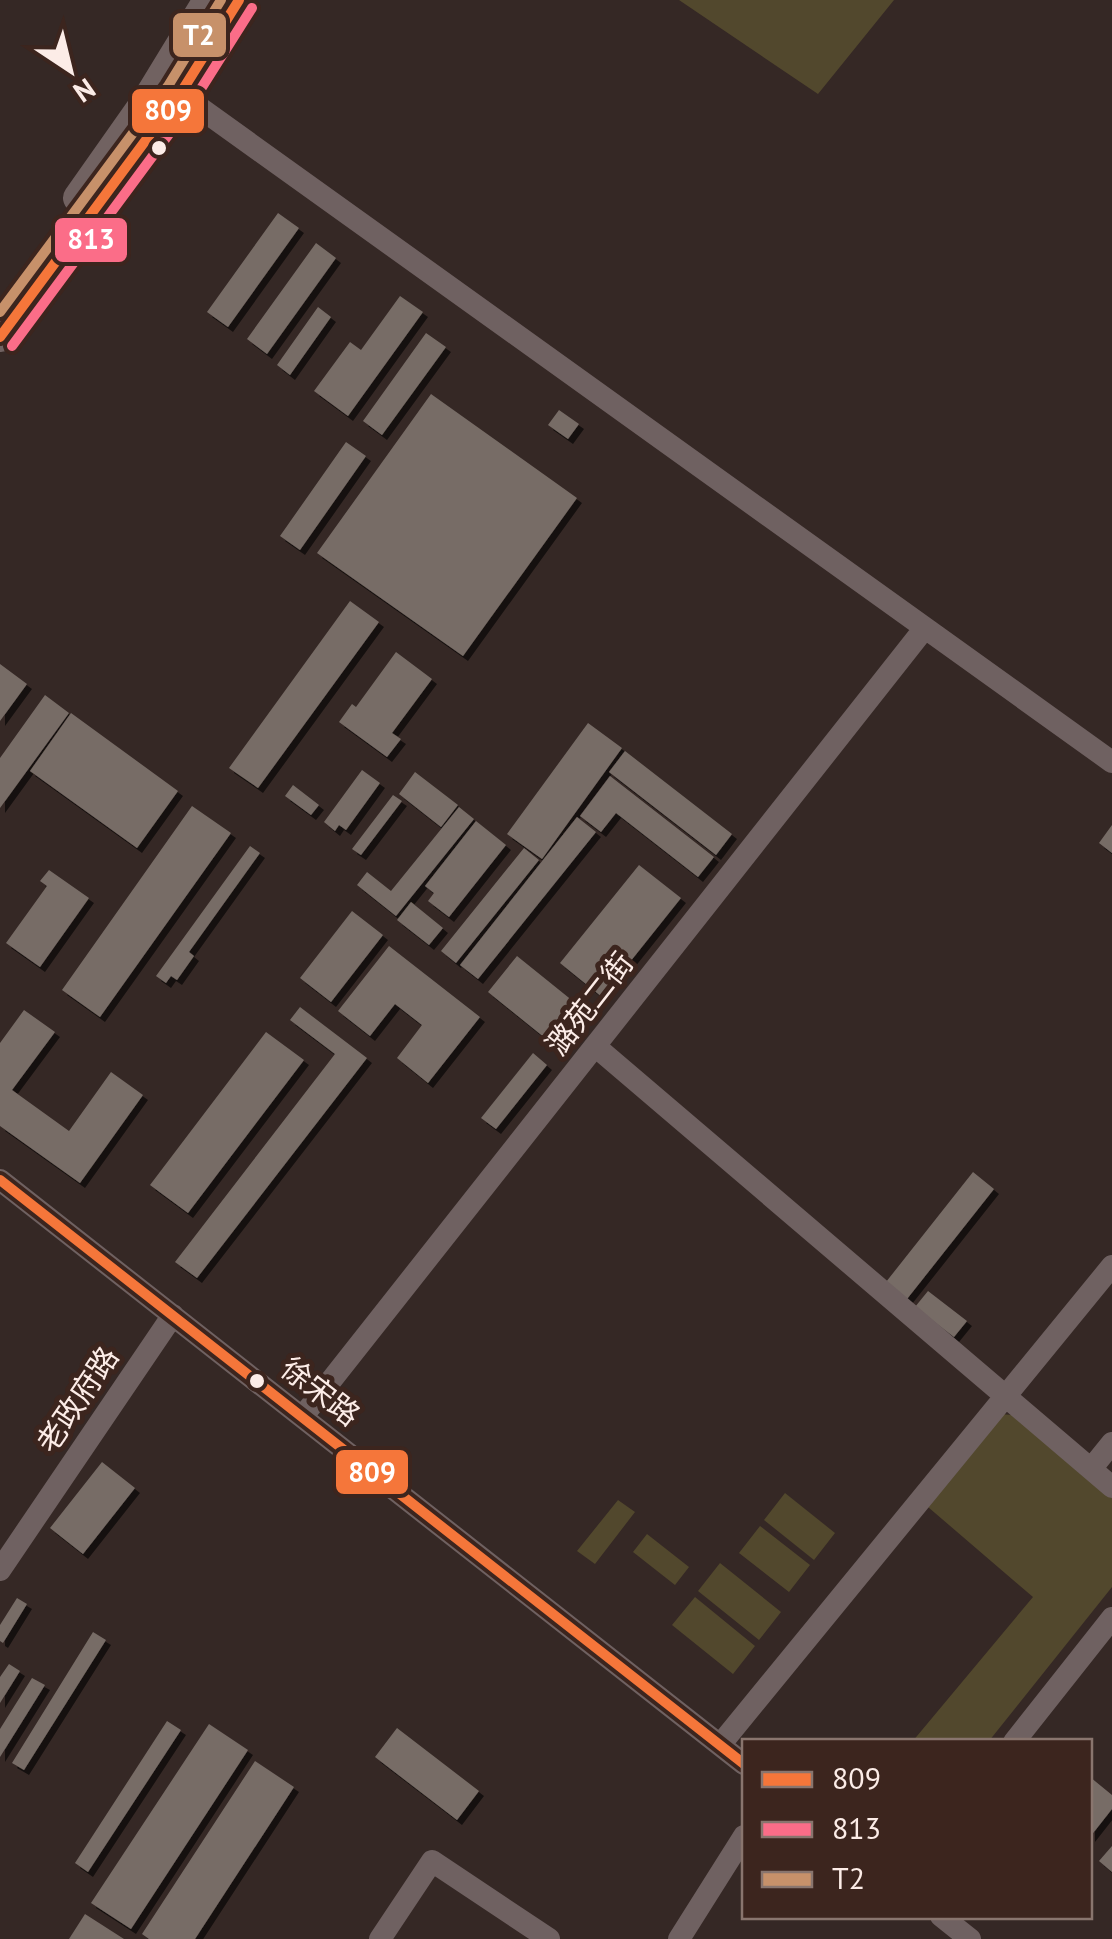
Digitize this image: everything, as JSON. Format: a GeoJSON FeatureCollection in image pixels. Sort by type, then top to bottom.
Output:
{"type":"FeatureCollection","features":[{"type":"Feature","properties":{"kind":"main road"},"geometry":{"type":"LineString","coordinates":[[0,337],[170,86],[208,0]]}},
{"type":"Feature","properties":{"kind":"main road"},"geometry":{"type":"LineString","coordinates":[[0,309],[239,0]]}},
{"type":"Feature","properties":{"kind":"street"},"geometry":{"type":"LineString","coordinates":[[170,86],[1112,762]]}},
{"type":"Feature","properties":{"kind":"street","name":"潞苑二街"},"geometry":{"type":"LineString","coordinates":[[303,1416],[924,629]]}},
{"type":"Feature","properties":{"kind":"street"},"geometry":{"type":"LineString","coordinates":[[595,1046],[1112,1487]]}},
{"type":"Feature","properties":{"kind":"street","name":"徐宋路"},"geometry":{"type":"LineString","coordinates":[[0,1180],[742,1762]]}},
{"type":"Feature","properties":{"kind":"street"},"geometry":{"type":"LineString","coordinates":[[720,1744],[1112,1266]]}},
{"type":"Feature","properties":{"kind":"street","name":"老政府路"},"geometry":{"type":"LineString","coordinates":[[0,1570],[173,1315]]}},
{"type":"Feature","properties":{"kind":"street"},"geometry":{"type":"LineString","coordinates":[[1091,1469],[1112,1443]]}},
{"type":"Feature","properties":{"kind":"street"},"geometry":{"type":"LineString","coordinates":[[1016,1739],[1112,1618]]}},
{"type":"Feature","properties":{"kind":"street"},"geometry":{"type":"LineString","coordinates":[[679,1939],[742,1839]]}},
{"type":"Feature","properties":{"kind":"street"},"geometry":{"type":"LineString","coordinates":[[380,1939],[432,1861],[549,1939]]}},
{"type":"Feature","properties":{"kind":"street"},"geometry":{"type":"LineString","coordinates":[[945,1919],[970,1939]]}},
{"type":"Feature","properties":{"kind":"shaded area"},"geometry":{"type":"Polygon","coordinates":[[[679,0],[894,0],[818,94],[679,0]]]}},
{"type":"Feature","properties":{"kind":"shaded area"},"geometry":{"type":"Polygon","coordinates":[[[1000,1414],[1012,1415],[1112,1497],[1112,1587],[991,1739],[915,1739],[1033,1597],[928,1507],[1000,1414]]]}},
{"type":"Feature","properties":{"kind":"shaded area"},"geometry":{"type":"Polygon","coordinates":[[[785,1493],[835,1533],[814,1560],[764,1520],[785,1493]]]}},
{"type":"Feature","properties":{"kind":"shaded area"},"geometry":{"type":"Polygon","coordinates":[[[618,1500],[635,1512],[595,1564],[577,1551],[618,1500]]]}},
{"type":"Feature","properties":{"kind":"shaded area"},"geometry":{"type":"Polygon","coordinates":[[[760,1526],[810,1565],[789,1592],[739,1553],[760,1526]]]}},
{"type":"Feature","properties":{"kind":"shaded area"},"geometry":{"type":"Polygon","coordinates":[[[647,1534],[689,1567],[675,1585],[633,1552],[647,1534]]]}},
{"type":"Feature","properties":{"kind":"shaded area"},"geometry":{"type":"Polygon","coordinates":[[[720,1563],[781,1612],[759,1640],[698,1591],[720,1563]]]}},
{"type":"Feature","properties":{"kind":"shaded area"},"geometry":{"type":"Polygon","coordinates":[[[695,1597],[755,1646],[733,1674],[672,1625],[695,1597]]]}},
{"type":"Feature","properties":{"kind":"building"},"geometry":{"type":"Polygon","coordinates":[[[278,213],[299,228],[228,327],[207,312],[278,213]]]}},
{"type":"Feature","properties":{"kind":"building"},"geometry":{"type":"Polygon","coordinates":[[[316,243],[336,258],[267,354],[247,339],[316,243]]]}},
{"type":"Feature","properties":{"kind":"building"},"geometry":{"type":"Polygon","coordinates":[[[400,296],[423,312],[348,416],[314,391],[350,342],[361,350],[400,296]]]}},
{"type":"Feature","properties":{"kind":"building"},"geometry":{"type":"Polygon","coordinates":[[[318,307],[331,317],[290,375],[277,365],[318,307]]]}},
{"type":"Feature","properties":{"kind":"building"},"geometry":{"type":"Polygon","coordinates":[[[426,333],[446,347],[382,435],[363,421],[426,333]]]}},
{"type":"Feature","properties":{"kind":"building"},"geometry":{"type":"Polygon","coordinates":[[[431,394],[577,498],[463,656],[317,553],[431,394]]]}},
{"type":"Feature","properties":{"kind":"building"},"geometry":{"type":"Polygon","coordinates":[[[559,410],[579,424],[568,439],[548,425],[559,410]]]}},
{"type":"Feature","properties":{"kind":"building"},"geometry":{"type":"Polygon","coordinates":[[[346,442],[366,456],[300,550],[280,536],[346,442]]]}},
{"type":"Feature","properties":{"kind":"building"},"geometry":{"type":"Polygon","coordinates":[[[350,601],[379,622],[258,788],[229,768],[350,601]]]}},
{"type":"Feature","properties":{"kind":"building"},"geometry":{"type":"Polygon","coordinates":[[[396,652],[432,679],[392,733],[401,739],[387,757],[339,722],[352,704],[356,707],[396,652]]]}},
{"type":"Feature","properties":{"kind":"building"},"geometry":{"type":"Polygon","coordinates":[[[0,664],[27,684],[0,721],[0,664]]]}},
{"type":"Feature","properties":{"kind":"building"},"geometry":{"type":"Polygon","coordinates":[[[45,695],[69,713],[0,808],[0,758],[45,695]]]}},
{"type":"Feature","properties":{"kind":"building"},"geometry":{"type":"Polygon","coordinates":[[[71,713],[178,791],[137,848],[30,771],[71,713]]]}},
{"type":"Feature","properties":{"kind":"building"},"geometry":{"type":"Polygon","coordinates":[[[588,723],[622,748],[542,859],[507,834],[588,723]]]}},
{"type":"Feature","properties":{"kind":"building"},"geometry":{"type":"Polygon","coordinates":[[[625,751],[732,834],[716,855],[609,772],[625,751]]]}},
{"type":"Feature","properties":{"kind":"building"},"geometry":{"type":"Polygon","coordinates":[[[362,770],[380,783],[346,830],[339,825],[335,831],[324,822],[362,770]]]}},
{"type":"Feature","properties":{"kind":"building"},"geometry":{"type":"Polygon","coordinates":[[[415,772],[458,805],[441,827],[399,794],[415,772]]]}},
{"type":"Feature","properties":{"kind":"building"},"geometry":{"type":"Polygon","coordinates":[[[610,776],[714,857],[698,877],[616,813],[601,832],[580,816],[610,776]]]}},
{"type":"Feature","properties":{"kind":"building"},"geometry":{"type":"Polygon","coordinates":[[[293,785],[319,805],[311,815],[285,796],[293,785]]]}},
{"type":"Feature","properties":{"kind":"building"},"geometry":{"type":"Polygon","coordinates":[[[393,795],[402,801],[361,855],[352,849],[393,795]]]}},
{"type":"Feature","properties":{"kind":"building"},"geometry":{"type":"Polygon","coordinates":[[[192,806],[231,833],[100,1017],[62,990],[192,806]]]}},
{"type":"Feature","properties":{"kind":"building"},"geometry":{"type":"Polygon","coordinates":[[[459,807],[474,819],[396,916],[357,885],[367,872],[391,891],[459,807]]]}},
{"type":"Feature","properties":{"kind":"building"},"geometry":{"type":"Polygon","coordinates":[[[577,817],[596,832],[478,979],[460,965],[577,817]]]}},
{"type":"Feature","properties":{"kind":"building"},"geometry":{"type":"Polygon","coordinates":[[[476,821],[506,845],[449,917],[428,901],[434,893],[425,886],[476,821]]]}},
{"type":"Feature","properties":{"kind":"building"},"geometry":{"type":"Polygon","coordinates":[[[1112,825],[1112,853],[1099,843],[1112,825]]]}},
{"type":"Feature","properties":{"kind":"building"},"geometry":{"type":"Polygon","coordinates":[[[250,846],[260,853],[189,952],[194,956],[177,980],[171,976],[166,983],[156,976],[250,846]]]}},
{"type":"Feature","properties":{"kind":"building"},"geometry":{"type":"Polygon","coordinates":[[[524,848],[539,860],[456,963],[441,951],[524,848]]]}},
{"type":"Feature","properties":{"kind":"building"},"geometry":{"type":"Polygon","coordinates":[[[639,865],[681,898],[602,997],[560,963],[639,865]]]}},
{"type":"Feature","properties":{"kind":"building"},"geometry":{"type":"Polygon","coordinates":[[[49,870],[89,898],[40,967],[6,943],[47,886],[40,881],[49,870]]]}},
{"type":"Feature","properties":{"kind":"building"},"geometry":{"type":"Polygon","coordinates":[[[411,902],[443,928],[429,945],[397,920],[411,902]]]}},
{"type":"Feature","properties":{"kind":"building"},"geometry":{"type":"Polygon","coordinates":[[[352,911],[383,935],[331,1002],[300,978],[352,911]]]}},
{"type":"Feature","properties":{"kind":"building"},"geometry":{"type":"Polygon","coordinates":[[[389,946],[480,1017],[428,1083],[397,1058],[422,1025],[395,1004],[370,1036],[338,1011],[389,946]]]}},
{"type":"Feature","properties":{"kind":"building"},"geometry":{"type":"Polygon","coordinates":[[[517,956],[589,1014],[560,1050],[488,992],[517,956]]]}},
{"type":"Feature","properties":{"kind":"building"},"geometry":{"type":"Polygon","coordinates":[[[300,1007],[367,1058],[197,1278],[175,1262],[335,1054],[290,1020],[300,1007]]]}},
{"type":"Feature","properties":{"kind":"building"},"geometry":{"type":"Polygon","coordinates":[[[24,1010],[55,1032],[12,1090],[69,1131],[111,1072],[143,1095],[80,1183],[0,1126],[0,1043],[24,1010]]]}},
{"type":"Feature","properties":{"kind":"building"},"geometry":{"type":"Polygon","coordinates":[[[266,1032],[304,1060],[188,1213],[150,1185],[266,1032]]]}},
{"type":"Feature","properties":{"kind":"building"},"geometry":{"type":"Polygon","coordinates":[[[533,1053],[547,1065],[496,1129],[481,1118],[533,1053]]]}},
{"type":"Feature","properties":{"kind":"building"},"geometry":{"type":"Polygon","coordinates":[[[973,1172],[994,1189],[907,1299],[886,1282],[973,1172]]]}},
{"type":"Feature","properties":{"kind":"building"},"geometry":{"type":"Polygon","coordinates":[[[928,1291],[967,1321],[954,1337],[915,1307],[928,1291]]]}},
{"type":"Feature","properties":{"kind":"building"},"geometry":{"type":"Polygon","coordinates":[[[102,1462],[135,1488],[83,1554],[50,1528],[102,1462]]]}},
{"type":"Feature","properties":{"kind":"building"},"geometry":{"type":"Polygon","coordinates":[[[17,1598],[27,1604],[3,1643],[0,1625],[17,1598]]]}},
{"type":"Feature","properties":{"kind":"building"},"geometry":{"type":"Polygon","coordinates":[[[93,1632],[106,1640],[24,1770],[12,1763],[93,1632]]]}},
{"type":"Feature","properties":{"kind":"building"},"geometry":{"type":"Polygon","coordinates":[[[9,1664],[20,1671],[0,1703],[0,1677],[9,1664]]]}},
{"type":"Feature","properties":{"kind":"building"},"geometry":{"type":"Polygon","coordinates":[[[32,1678],[45,1685],[0,1757],[0,1729],[32,1678]]]}},
{"type":"Feature","properties":{"kind":"building"},"geometry":{"type":"Polygon","coordinates":[[[167,1721],[181,1730],[88,1872],[75,1863],[167,1721]]]}},
{"type":"Feature","properties":{"kind":"building"},"geometry":{"type":"Polygon","coordinates":[[[209,1724],[248,1750],[131,1929],[91,1903],[209,1724]]]}},
{"type":"Feature","properties":{"kind":"building"},"geometry":{"type":"Polygon","coordinates":[[[397,1728],[479,1791],[457,1820],[375,1757],[397,1728]]]}},
{"type":"Feature","properties":{"kind":"building"},"geometry":{"type":"Polygon","coordinates":[[[255,1761],[294,1787],[195,1939],[149,1939],[142,1934],[255,1761]]]}},
{"type":"Feature","properties":{"kind":"building"},"geometry":{"type":"Polygon","coordinates":[[[1092,1779],[1112,1795],[1112,1809],[1092,1834],[1092,1779]]]}},
{"type":"Feature","properties":{"kind":"building"},"geometry":{"type":"Polygon","coordinates":[[[1112,1846],[1112,1872],[1099,1861],[1112,1846]]]}},
{"type":"Feature","properties":{"kind":"building"},"geometry":{"type":"Polygon","coordinates":[[[85,1914],[124,1939],[69,1939],[85,1914]]]}},
{"type":"Feature","properties":{"kind":"transit line","name":"T2"},"geometry":{"type":"LineString","coordinates":[[0,312],[168,86],[221,0]]}},
{"type":"Feature","properties":{"kind":"transit line","name":"809"},"geometry":{"type":"LineString","coordinates":[[0,337],[180,94],[239,0]]}},
{"type":"Feature","properties":{"kind":"transit line","name":"813"},"geometry":{"type":"LineString","coordinates":[[12,346],[192,103],[252,8]]}},
{"type":"Feature","properties":{"kind":"transit line","name":"809"},"geometry":{"type":"LineString","coordinates":[[0,1180],[742,1762]]}}]}
